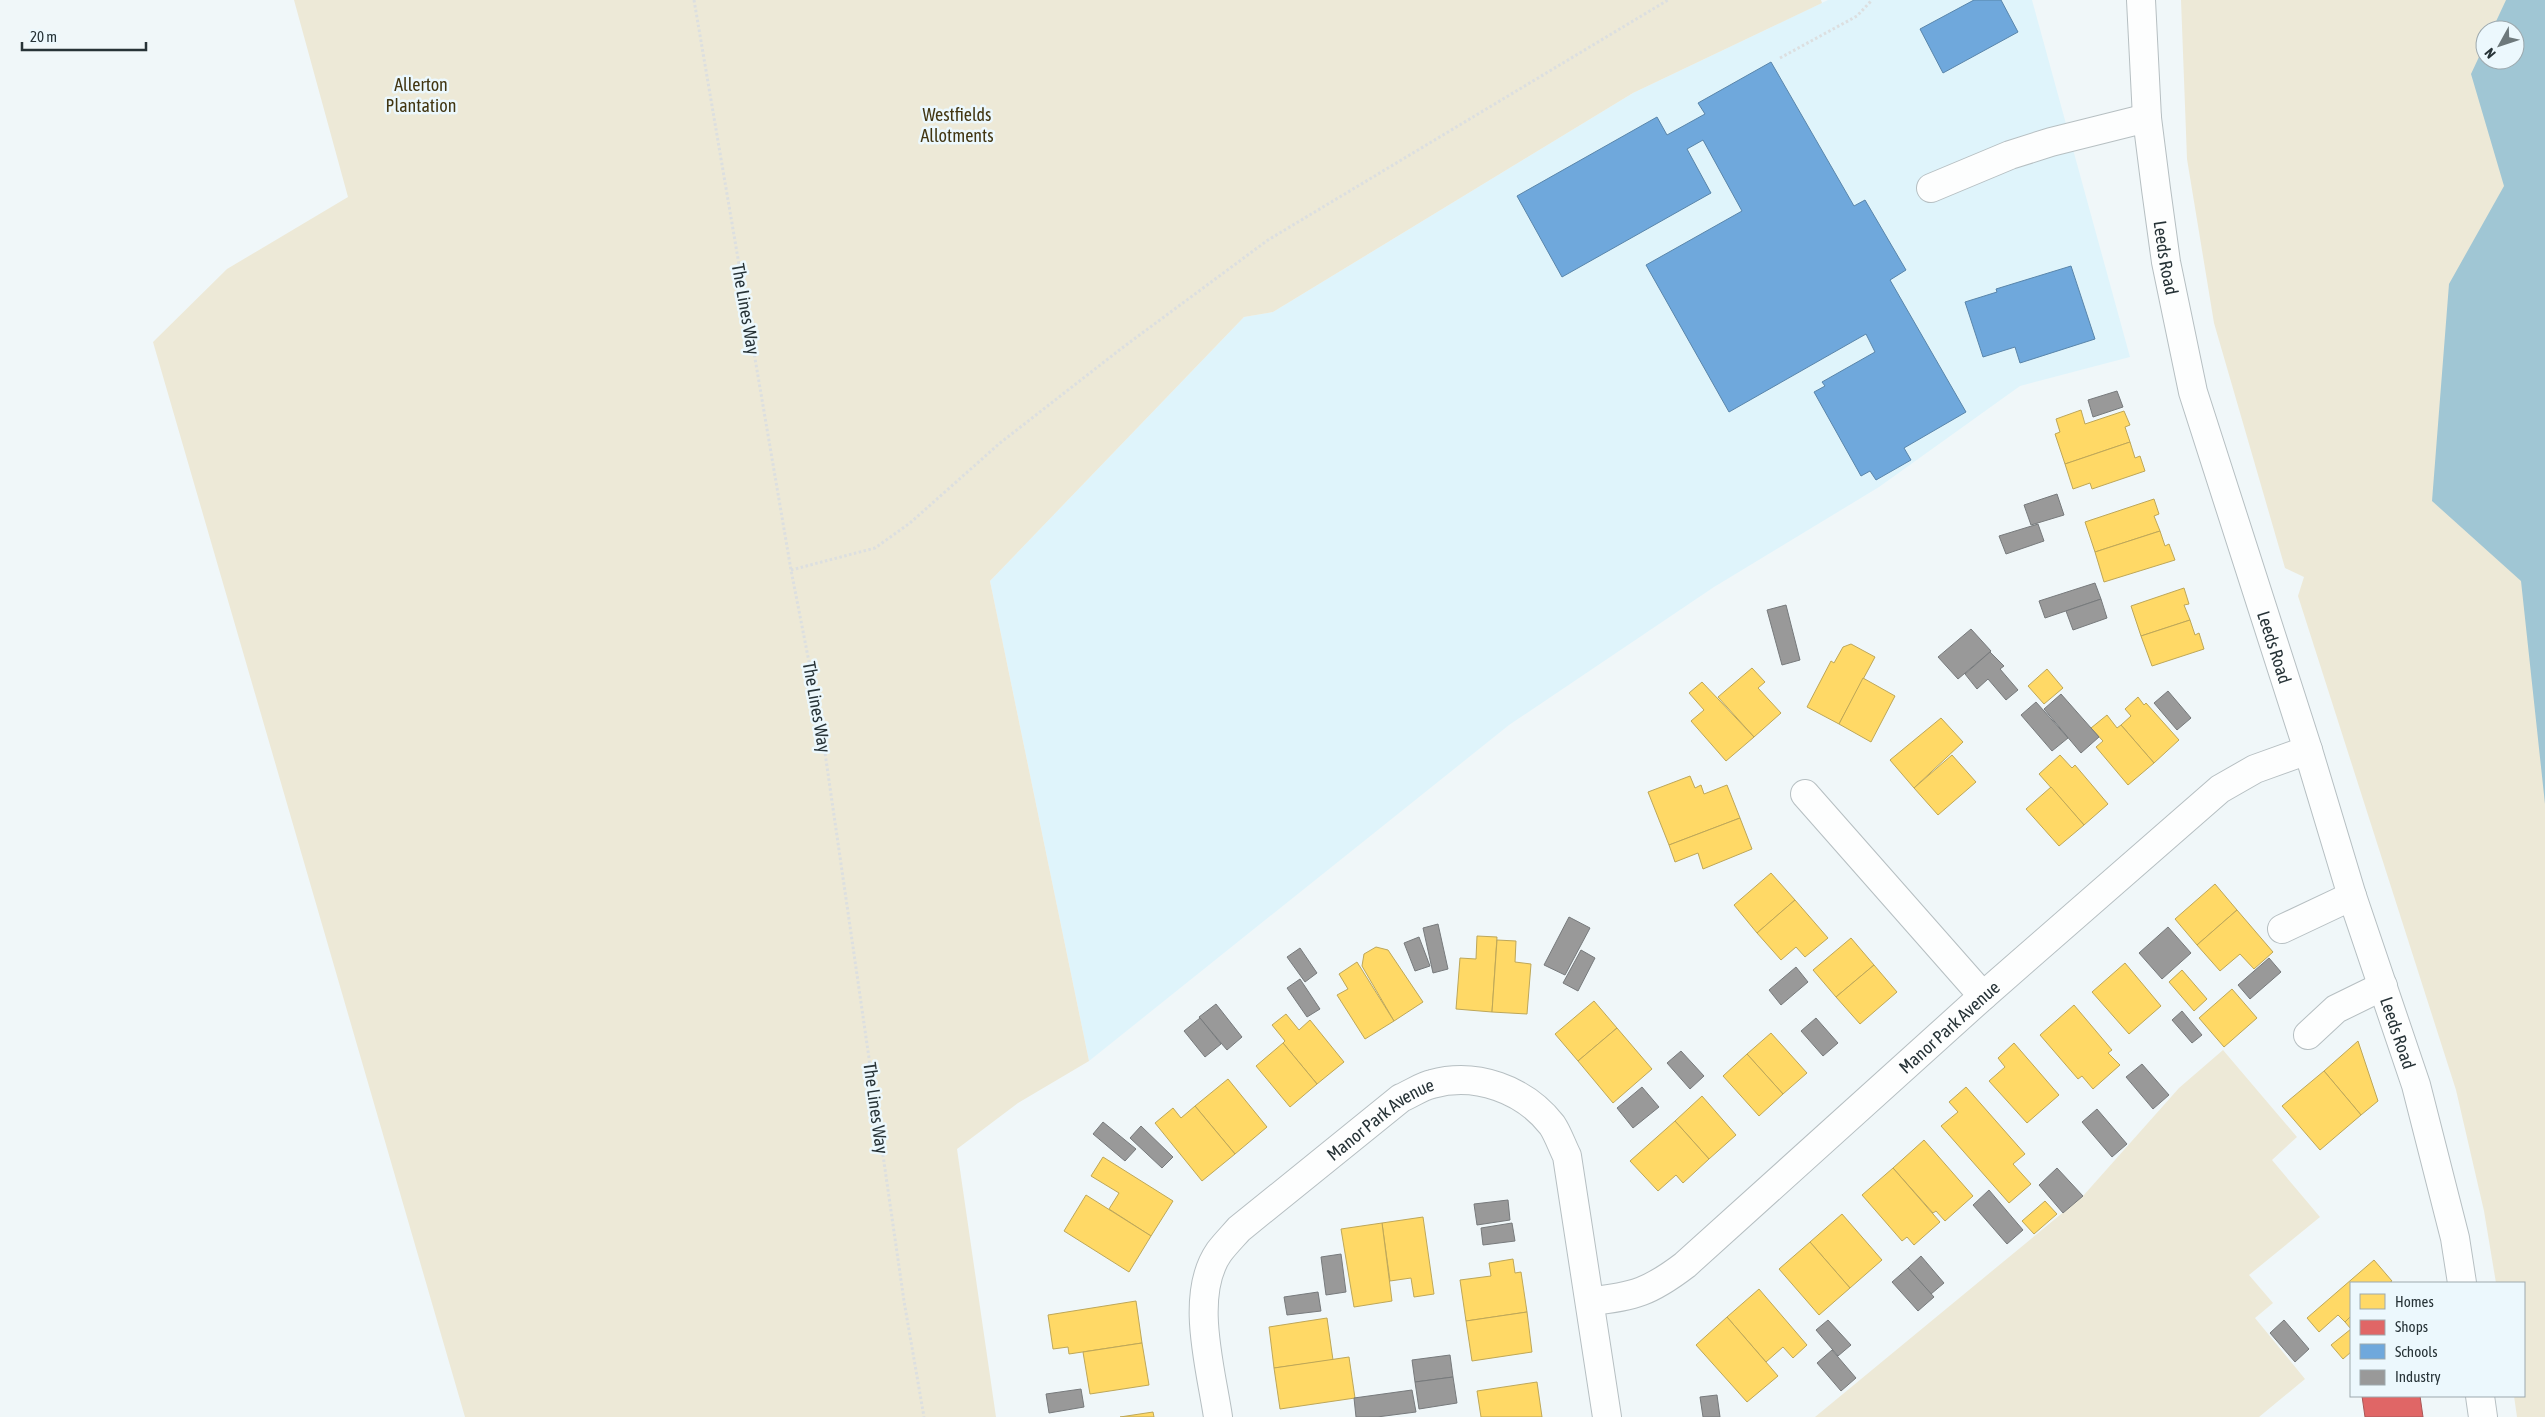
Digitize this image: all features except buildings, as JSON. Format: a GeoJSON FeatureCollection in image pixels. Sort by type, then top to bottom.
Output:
{"type":"FeatureCollection","features":[{"type":"Feature","properties":{"kind":"street","name":"Leeds Road"},"geometry":{"type":"LineString","coordinates":[[2141,0],[2147,118],[2166,262],[2193,392],[2308,750],[2352,896],[2416,1085],[2455,1238],[2462,1282]]}},
{"type":"Feature","properties":{"kind":"street"},"geometry":{"type":"LineString","coordinates":[[1932,188],[2010,155],[2051,142],[2147,118]]}},
{"type":"Feature","properties":{"kind":"street","name":"Manor Park Avenue"},"geometry":{"type":"LineString","coordinates":[[1591,1302],[1626,1298],[1658,1286],[1686,1265],[1983,996],[2220,789],[2255,769],[2308,750]]}},
{"type":"Feature","properties":{"kind":"street"},"geometry":{"type":"LineString","coordinates":[[1805,794],[1983,996]]}},
{"type":"Feature","properties":{"kind":"street"},"geometry":{"type":"LineString","coordinates":[[2282,930],[2352,896]]}},
{"type":"Feature","properties":{"kind":"street"},"geometry":{"type":"LineString","coordinates":[[2308,1035],[2336,1009],[2383,986]]}},
{"type":"Feature","properties":{"kind":"street","name":"Manor Park Avenue"},"geometry":{"type":"LineString","coordinates":[[1218,1417],[1203,1316],[1206,1284],[1218,1254],[1239,1229],[1401,1098],[1431,1084],[1465,1079],[1498,1085],[1528,1101],[1552,1126],[1567,1156],[1591,1302],[1607,1417]]}},
{"type":"Feature","properties":{"kind":"street"},"geometry":{"type":"LineString","coordinates":[[2480,1397],[2484,1417]]}},
{"type":"Feature","properties":{"kind":"path","name":"The Lines Way"},"geometry":{"type":"LineString","coordinates":[[694,0],[791,570],[820,718],[904,1301],[924,1417]]}},
{"type":"Feature","properties":{"kind":"path"},"geometry":{"type":"LineString","coordinates":[[791,570],[875,548],[910,523],[1000,444],[1122,348],[1268,240],[1668,0]]}},
{"type":"Feature","properties":{"kind":"path"},"geometry":{"type":"LineString","coordinates":[[1780,58],[1857,16],[1872,0]]}},
{"type":"Feature","properties":{"kind":"shaded area"},"geometry":{"type":"Polygon","coordinates":[[[1828,0],[2032,0],[2130,357],[2020,386],[1879,487],[1714,587],[1509,725],[1089,1061],[990,581],[1244,317],[1273,312],[1633,93],[1828,0]]]}},
{"type":"Feature","properties":{"kind":"green space"},"geometry":{"type":"Polygon","coordinates":[[[294,0],[1821,0],[1822,3],[1633,93],[1273,312],[1244,317],[990,581],[1089,1061],[1018,1103],[957,1149],[996,1417],[465,1417],[153,342],[227,269],[348,197],[294,0]]]}},
{"type":"Feature","properties":{"kind":"green space"},"geometry":{"type":"Polygon","coordinates":[[[2181,0],[2545,0],[2545,1417],[2517,1417],[2514,1397],[2525,1397],[2525,1282],[2496,1282],[2484,1211],[2456,1090],[2298,596],[2304,577],[2285,568],[2214,323],[2187,159],[2181,0]]]}},
{"type":"Feature","properties":{"kind":"green space"},"geometry":{"type":"Polygon","coordinates":[[[2223,1050],[2297,1137],[2272,1160],[2320,1217],[2249,1275],[2273,1303],[2255,1318],[2305,1379],[2259,1417],[1815,1417],[2083,1196],[2179,1088],[2223,1050]]]}},
{"type":"Feature","properties":{"kind":"water"},"geometry":{"type":"Polygon","coordinates":[[[2506,0],[2545,0],[2545,804],[2521,581],[2432,501],[2449,284],[2504,186],[2471,74],[2475,65],[2475,70],[2525,70],[2525,20],[2497,20],[2506,0]]]}},
{"type":"Feature","properties":{"kind":"park label","name":"Allerton Plantation"},"geometry":{"type":"Point","coordinates":[421,94]}},
{"type":"Feature","properties":{"kind":"park label","name":"Westfields Allotments"},"geometry":{"type":"Point","coordinates":[957,124]}}]}
